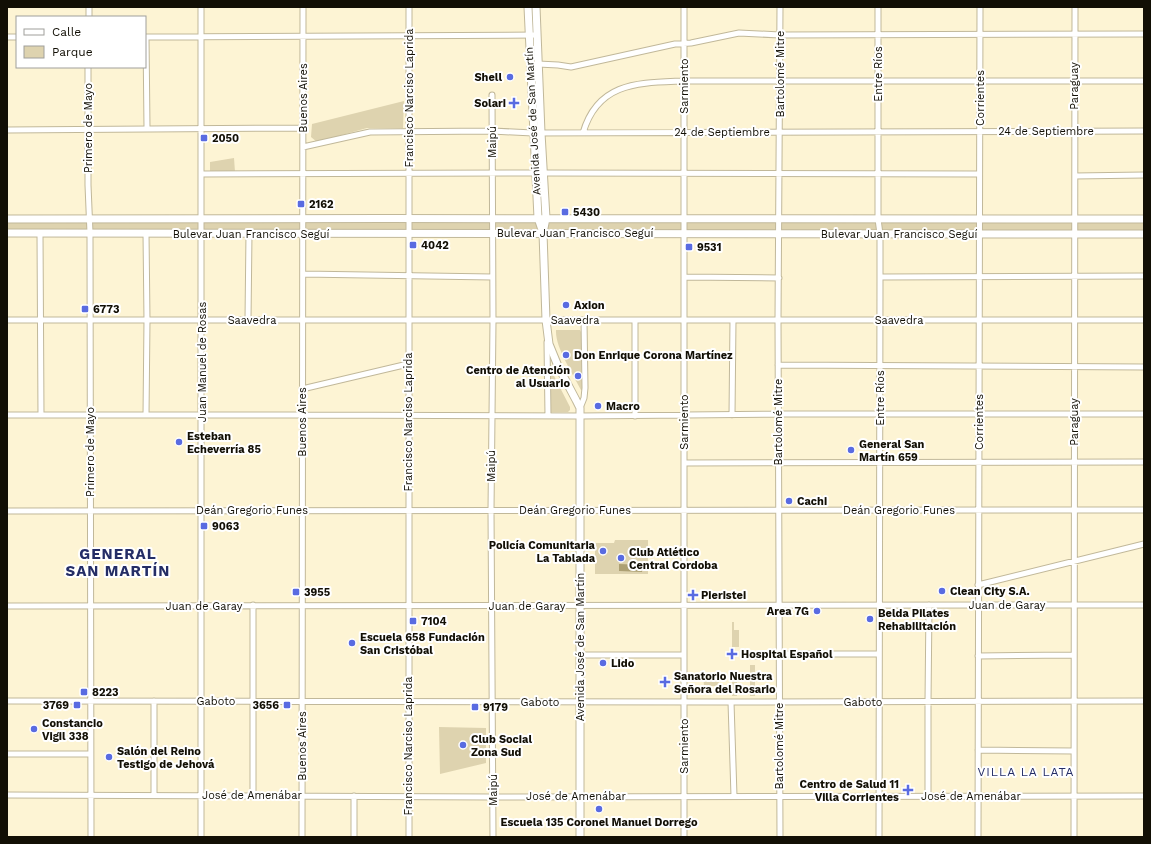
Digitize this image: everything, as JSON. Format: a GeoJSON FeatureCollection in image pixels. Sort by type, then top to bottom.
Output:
{"type":"FeatureCollection","features":[{"type":"Feature","properties":{"kind":"main road","name":"Avenida José de San Martín"},"geometry":{"type":"LineString","coordinates":[[528,7],[537,133],[543,173],[546,218],[543,233],[547,333],[553,355],[580,408],[580,837]]}},
{"type":"Feature","properties":{"kind":"main road","name":"Avenida José de San Martín"},"geometry":{"type":"LineString","coordinates":[[536,7],[538,64],[535,173],[538,218],[543,233]]}},
{"type":"Feature","properties":{"kind":"main road","name":"Bulevar Juan Francisco Seguí"},"geometry":{"type":"LineString","coordinates":[[7,219],[1144,219]]}},
{"type":"Feature","properties":{"kind":"main road","name":"Bulevar Juan Francisco Seguí"},"geometry":{"type":"LineString","coordinates":[[7,233],[1144,234]]}},
{"type":"Feature","properties":{"kind":"street","name":"Juan Manuel de Rosas"},"geometry":{"type":"LineString","coordinates":[[201,7],[201,837]]}},
{"type":"Feature","properties":{"kind":"street","name":"Buenos Aires"},"geometry":{"type":"LineString","coordinates":[[302,837],[303,7]]}},
{"type":"Feature","properties":{"kind":"street","name":"Francisco Narciso Laprida"},"geometry":{"type":"LineString","coordinates":[[409,7],[409,837]]}},
{"type":"Feature","properties":{"kind":"street","name":"Sarmiento"},"geometry":{"type":"LineString","coordinates":[[684,7],[684,837]]}},
{"type":"Feature","properties":{"kind":"street","name":"Bartolomé Mitre"},"geometry":{"type":"LineString","coordinates":[[780,7],[778,320],[780,837]]}},
{"type":"Feature","properties":{"kind":"street","name":"Entre Ríos"},"geometry":{"type":"LineString","coordinates":[[878,7],[878,219],[880,234],[879,837]]}},
{"type":"Feature","properties":{"kind":"street","name":"Corrientes"},"geometry":{"type":"LineString","coordinates":[[978,837],[980,7]]}},
{"type":"Feature","properties":{"kind":"street","name":"Paraguay"},"geometry":{"type":"LineString","coordinates":[[1074,7],[1074,837]]}},
{"type":"Feature","properties":{"kind":"street"},"geometry":{"type":"LineString","coordinates":[[538,64],[558,64],[571,67],[675,44],[691,43],[739,33],[780,35],[1144,34]]}},
{"type":"Feature","properties":{"kind":"street"},"geometry":{"type":"LineString","coordinates":[[146,37],[409,37],[537,35]]}},
{"type":"Feature","properties":{"kind":"street","name":"Primero de Mayo"},"geometry":{"type":"LineString","coordinates":[[88,68],[90,233],[91,837]]}},
{"type":"Feature","properties":{"kind":"street"},"geometry":{"type":"LineString","coordinates":[[146,68],[147,128]]}},
{"type":"Feature","properties":{"kind":"street"},"geometry":{"type":"LineString","coordinates":[[583,133],[587,119],[596,106],[609,94],[621,88],[636,84],[780,81],[1144,81]]}},
{"type":"Feature","properties":{"kind":"street","name":"Maipú"},"geometry":{"type":"LineString","coordinates":[[492,95],[493,321],[491,510],[493,837]]}},
{"type":"Feature","properties":{"kind":"street"},"geometry":{"type":"LineString","coordinates":[[7,130],[88,128],[303,128]]}},
{"type":"Feature","properties":{"kind":"street","name":"24 de Septiembre"},"geometry":{"type":"LineString","coordinates":[[302,147],[370,132],[409,131],[492,131],[537,133],[1144,131]]}},
{"type":"Feature","properties":{"kind":"street"},"geometry":{"type":"LineString","coordinates":[[201,174],[535,173]]}},
{"type":"Feature","properties":{"kind":"street"},"geometry":{"type":"LineString","coordinates":[[543,173],[979,174]]}},
{"type":"Feature","properties":{"kind":"street"},"geometry":{"type":"LineString","coordinates":[[1075,176],[1144,175]]}},
{"type":"Feature","properties":{"kind":"street"},"geometry":{"type":"LineString","coordinates":[[40,233],[41,415]]}},
{"type":"Feature","properties":{"kind":"street"},"geometry":{"type":"LineString","coordinates":[[146,233],[146,415]]}},
{"type":"Feature","properties":{"kind":"street"},"geometry":{"type":"LineString","coordinates":[[248,320],[249,233]]}},
{"type":"Feature","properties":{"kind":"street"},"geometry":{"type":"LineString","coordinates":[[302,274],[492,277]]}},
{"type":"Feature","properties":{"kind":"street"},"geometry":{"type":"LineString","coordinates":[[880,278],[1144,276]]}},
{"type":"Feature","properties":{"kind":"street"},"geometry":{"type":"LineString","coordinates":[[684,278],[779,278]]}},
{"type":"Feature","properties":{"kind":"street","name":"Saavedra"},"geometry":{"type":"LineString","coordinates":[[7,320],[1144,320]]}},
{"type":"Feature","properties":{"kind":"street","name":"Avenida José de San Martín"},"geometry":{"type":"LineString","coordinates":[[580,408],[584,398],[585,388],[584,320]]}},
{"type":"Feature","properties":{"kind":"street"},"geometry":{"type":"LineString","coordinates":[[635,320],[635,416]]}},
{"type":"Feature","properties":{"kind":"street"},"geometry":{"type":"LineString","coordinates":[[732,414],[733,320]]}},
{"type":"Feature","properties":{"kind":"street","name":"Avenida José de San Martín"},"geometry":{"type":"LineString","coordinates":[[547,333],[548,416]]}},
{"type":"Feature","properties":{"kind":"street"},"geometry":{"type":"LineString","coordinates":[[302,389],[408,364]]}},
{"type":"Feature","properties":{"kind":"street"},"geometry":{"type":"LineString","coordinates":[[778,365],[1144,367]]}},
{"type":"Feature","properties":{"kind":"street"},"geometry":{"type":"LineString","coordinates":[[7,415],[635,416],[732,414],[1144,414]]}},
{"type":"Feature","properties":{"kind":"street"},"geometry":{"type":"LineString","coordinates":[[684,463],[1144,462]]}},
{"type":"Feature","properties":{"kind":"street","name":"Deán Gregorio Funes"},"geometry":{"type":"LineString","coordinates":[[7,511],[1144,510]]}},
{"type":"Feature","properties":{"kind":"street"},"geometry":{"type":"LineString","coordinates":[[978,586],[1144,544]]}},
{"type":"Feature","properties":{"kind":"street"},"geometry":{"type":"LineString","coordinates":[[252,795],[253,605]]}},
{"type":"Feature","properties":{"kind":"street"},"geometry":{"type":"LineString","coordinates":[[928,796],[929,605]]}},
{"type":"Feature","properties":{"kind":"street","name":"Juan de Garay"},"geometry":{"type":"LineString","coordinates":[[7,606],[1144,605]]}},
{"type":"Feature","properties":{"kind":"street"},"geometry":{"type":"LineString","coordinates":[[779,654],[879,654]]}},
{"type":"Feature","properties":{"kind":"street"},"geometry":{"type":"LineString","coordinates":[[580,655],[684,655]]}},
{"type":"Feature","properties":{"kind":"street"},"geometry":{"type":"LineString","coordinates":[[978,656],[1074,655]]}},
{"type":"Feature","properties":{"kind":"street","name":"Gaboto"},"geometry":{"type":"LineString","coordinates":[[7,701],[1144,701]]}},
{"type":"Feature","properties":{"kind":"street"},"geometry":{"type":"LineString","coordinates":[[154,701],[154,795]]}},
{"type":"Feature","properties":{"kind":"street"},"geometry":{"type":"LineString","coordinates":[[731,702],[734,796]]}},
{"type":"Feature","properties":{"kind":"street"},"geometry":{"type":"LineString","coordinates":[[978,750],[1074,751]]}},
{"type":"Feature","properties":{"kind":"street"},"geometry":{"type":"LineString","coordinates":[[7,754],[90,754]]}},
{"type":"Feature","properties":{"kind":"street","name":"José de Amenábar"},"geometry":{"type":"LineString","coordinates":[[7,795],[1144,796]]}},
{"type":"Feature","properties":{"kind":"street"},"geometry":{"type":"LineString","coordinates":[[354,796],[354,837]]}},
{"type":"Feature","properties":{"kind":"green space"},"geometry":{"type":"Polygon","coordinates":[[[404,101],[403,128],[367,128],[317,142],[311,137],[312,124],[404,101]]]}},
{"type":"Feature","properties":{"kind":"green space"},"geometry":{"type":"Polygon","coordinates":[[[234,158],[235,172],[210,172],[210,162],[234,158]]]}},
{"type":"Feature","properties":{"kind":"green space"},"geometry":{"type":"Polygon","coordinates":[[[7,219],[1144,219],[1144,234],[7,233],[7,219]]]}},
{"type":"Feature","properties":{"kind":"green space"},"geometry":{"type":"Polygon","coordinates":[[[556,330],[580,330],[581,332],[582,390],[561,352],[556,337],[556,330]]]}},
{"type":"Feature","properties":{"kind":"green space"},"geometry":{"type":"Polygon","coordinates":[[[550,372],[552,372],[570,407],[568,412],[550,412],[550,372]]]}},
{"type":"Feature","properties":{"kind":"green space","name":"Club Atlético Central Cordoba"},"geometry":{"type":"Polygon","coordinates":[[[615,540],[648,540],[648,574],[595,574],[595,543],[614,543],[615,540]]]}},
{"type":"Feature","properties":{"kind":"green space"},"geometry":{"type":"Polygon","coordinates":[[[732,622],[734,622],[734,630],[739,630],[739,647],[732,647],[732,622]]]}},
{"type":"Feature","properties":{"kind":"green space"},"geometry":{"type":"Polygon","coordinates":[[[741,652],[758,652],[758,660],[741,660],[741,652]]]}},
{"type":"Feature","properties":{"kind":"green space"},"geometry":{"type":"Polygon","coordinates":[[[750,665],[755,665],[755,696],[750,696],[750,665]]]}},
{"type":"Feature","properties":{"kind":"green space"},"geometry":{"type":"Polygon","coordinates":[[[703,673],[718,673],[719,686],[704,686],[703,673]]]}},
{"type":"Feature","properties":{"kind":"green space"},"geometry":{"type":"Polygon","coordinates":[[[732,673],[737,673],[737,696],[732,696],[732,673]]]}},
{"type":"Feature","properties":{"kind":"green space","name":"Club Social Zona Sud"},"geometry":{"type":"Polygon","coordinates":[[[439,727],[486,728],[486,763],[440,774],[439,727]]]}},
{"type":"Feature","properties":{"kind":"shaded area"},"geometry":{"type":"Polygon","coordinates":[[[619,564],[643,565],[642,572],[619,571],[619,564]]]}},
{"type":"Feature","properties":{"kind":"place","name":"Shell"},"geometry":{"type":"Point","coordinates":[510,77]}},
{"type":"Feature","properties":{"kind":"place","name":"Solari"},"geometry":{"type":"Point","coordinates":[514,103]}},
{"type":"Feature","properties":{"kind":"place","name":"2050"},"geometry":{"type":"Point","coordinates":[204,138]}},
{"type":"Feature","properties":{"kind":"place","name":"2162"},"geometry":{"type":"Point","coordinates":[301,204]}},
{"type":"Feature","properties":{"kind":"place","name":"5430"},"geometry":{"type":"Point","coordinates":[565,212]}},
{"type":"Feature","properties":{"kind":"place","name":"4042"},"geometry":{"type":"Point","coordinates":[413,245]}},
{"type":"Feature","properties":{"kind":"place","name":"9531"},"geometry":{"type":"Point","coordinates":[689,247]}},
{"type":"Feature","properties":{"kind":"place","name":"Axion"},"geometry":{"type":"Point","coordinates":[566,305]}},
{"type":"Feature","properties":{"kind":"place","name":"6773"},"geometry":{"type":"Point","coordinates":[85,309]}},
{"type":"Feature","properties":{"kind":"place","name":"Don Enrique Corona Martínez"},"geometry":{"type":"Point","coordinates":[566,355]}},
{"type":"Feature","properties":{"kind":"place","name":"Centro de Atención al Usuario"},"geometry":{"type":"Point","coordinates":[578,376]}},
{"type":"Feature","properties":{"kind":"place","name":"Macro"},"geometry":{"type":"Point","coordinates":[598,406]}},
{"type":"Feature","properties":{"kind":"place","name":"Esteban Echeverría 85"},"geometry":{"type":"Point","coordinates":[179,442]}},
{"type":"Feature","properties":{"kind":"place","name":"General San Martín 659"},"geometry":{"type":"Point","coordinates":[851,450]}},
{"type":"Feature","properties":{"kind":"place","name":"Cachi"},"geometry":{"type":"Point","coordinates":[789,501]}},
{"type":"Feature","properties":{"kind":"place","name":"9063"},"geometry":{"type":"Point","coordinates":[204,526]}},
{"type":"Feature","properties":{"kind":"place","name":"Policía Comunitaria La Tablada"},"geometry":{"type":"Point","coordinates":[603,551]}},
{"type":"Feature","properties":{"kind":"place","name":"Club Atlético Central Cordoba"},"geometry":{"type":"Point","coordinates":[621,558]}},
{"type":"Feature","properties":{"kind":"place","name":"Clean City S.A."},"geometry":{"type":"Point","coordinates":[942,591]}},
{"type":"Feature","properties":{"kind":"place","name":"3955"},"geometry":{"type":"Point","coordinates":[296,592]}},
{"type":"Feature","properties":{"kind":"place","name":"Pieristei"},"geometry":{"type":"Point","coordinates":[693,595]}},
{"type":"Feature","properties":{"kind":"place","name":"Area 7G"},"geometry":{"type":"Point","coordinates":[817,611]}},
{"type":"Feature","properties":{"kind":"place","name":"Belda Pilates Rehabilitación"},"geometry":{"type":"Point","coordinates":[870,619]}},
{"type":"Feature","properties":{"kind":"place","name":"7104"},"geometry":{"type":"Point","coordinates":[413,621]}},
{"type":"Feature","properties":{"kind":"place","name":"Escuela 658 Fundación San Cristóbal"},"geometry":{"type":"Point","coordinates":[352,643]}},
{"type":"Feature","properties":{"kind":"place","name":"Hospital Español"},"geometry":{"type":"Point","coordinates":[732,654]}},
{"type":"Feature","properties":{"kind":"place","name":"Lido"},"geometry":{"type":"Point","coordinates":[603,663]}},
{"type":"Feature","properties":{"kind":"place","name":"Sanatorio Nuestra Señora del Rosario"},"geometry":{"type":"Point","coordinates":[665,682]}},
{"type":"Feature","properties":{"kind":"place","name":"8223"},"geometry":{"type":"Point","coordinates":[84,692]}},
{"type":"Feature","properties":{"kind":"place","name":"3769"},"geometry":{"type":"Point","coordinates":[77,705]}},
{"type":"Feature","properties":{"kind":"place","name":"3656"},"geometry":{"type":"Point","coordinates":[287,705]}},
{"type":"Feature","properties":{"kind":"place","name":"9179"},"geometry":{"type":"Point","coordinates":[475,707]}},
{"type":"Feature","properties":{"kind":"place","name":"Constancio Vigil 338"},"geometry":{"type":"Point","coordinates":[34,729]}},
{"type":"Feature","properties":{"kind":"place","name":"Club Social Zona Sud"},"geometry":{"type":"Point","coordinates":[463,745]}},
{"type":"Feature","properties":{"kind":"place","name":"Salón del Reino Testigo de Jehová"},"geometry":{"type":"Point","coordinates":[109,757]}},
{"type":"Feature","properties":{"kind":"place","name":"Centro de Salud 11 Villa Corrientes"},"geometry":{"type":"Point","coordinates":[908,790]}},
{"type":"Feature","properties":{"kind":"place","name":"Escuela 135 Coronel Manuel Dorrego"},"geometry":{"type":"Point","coordinates":[599,809]}},
{"type":"Feature","properties":{"kind":"district","name":"GENERAL SAN MARTÍN"},"geometry":{"type":"Point","coordinates":[118,562]}},
{"type":"Feature","properties":{"kind":"district","name":"VILLA LA LATA"},"geometry":{"type":"Point","coordinates":[1026,772]}}]}
